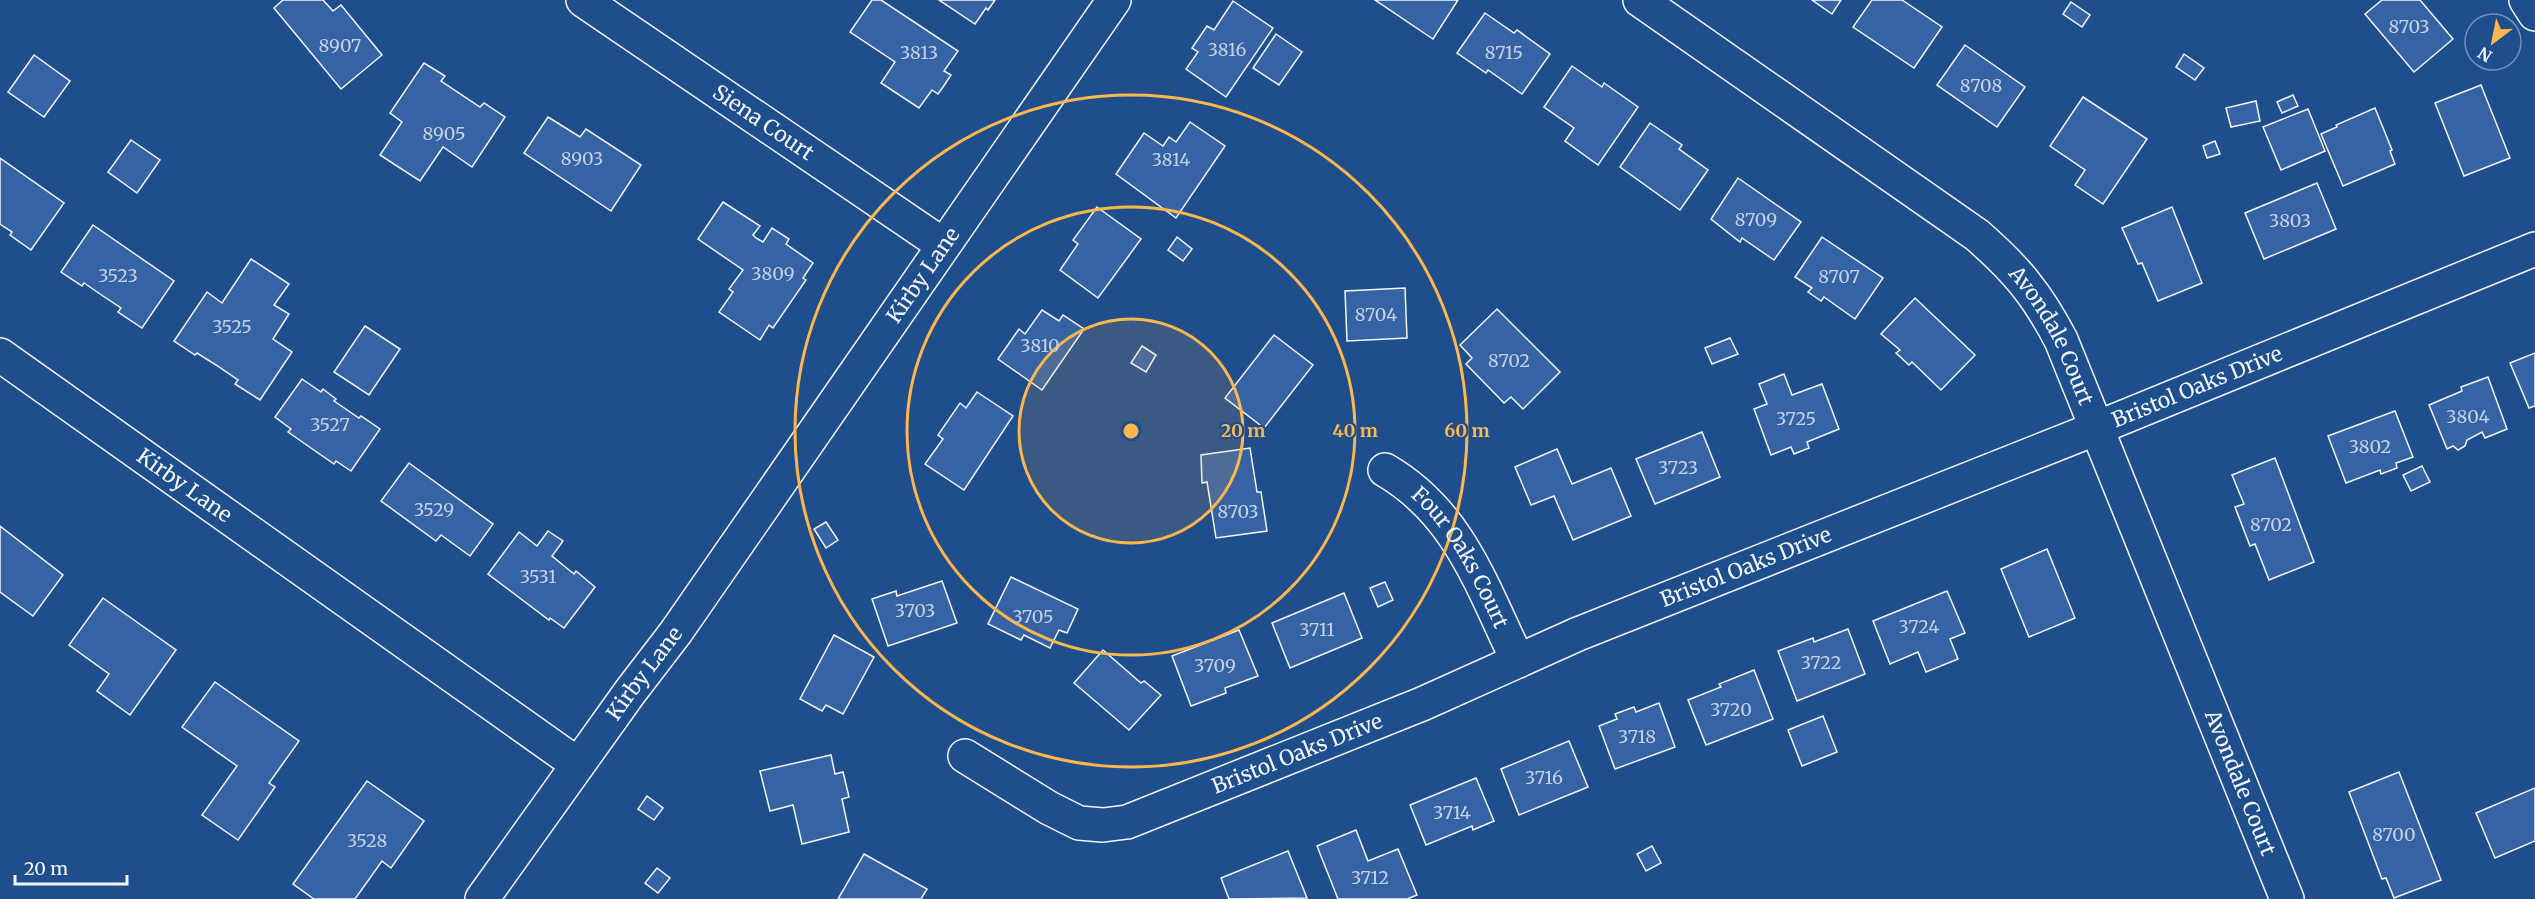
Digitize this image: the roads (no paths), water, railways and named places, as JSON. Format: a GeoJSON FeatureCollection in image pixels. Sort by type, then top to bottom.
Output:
{"type":"FeatureCollection","features":[{"type":"Feature","properties":{"kind":"street","name":"Siena Court"},"geometry":{"type":"LineString","coordinates":[[583,0],[943,245]]}},
{"type":"Feature","properties":{"kind":"street","name":"Kirby Lane"},"geometry":{"type":"LineString","coordinates":[[0,355],[577,764],[676,632],[1114,0]]}},
{"type":"Feature","properties":{"kind":"street","name":"Avondale Court"},"geometry":{"type":"LineString","coordinates":[[1640,0],[1977,235],[2006,261],[2043,305],[2061,340],[2287,899]]}},
{"type":"Feature","properties":{"kind":"street"},"geometry":{"type":"LineString","coordinates":[[2526,0],[2535,14]]}},
{"type":"Feature","properties":{"kind":"street","name":"Bristol Oaks Drive"},"geometry":{"type":"LineString","coordinates":[[965,756],[1049,808],[1079,823],[1103,825],[1127,822],[1422,704],[1578,634],[2097,428],[2535,249]]}},
{"type":"Feature","properties":{"kind":"street","name":"Four Oaks Court"},"geometry":{"type":"LineString","coordinates":[[1385,470],[1423,497],[1441,515],[1461,543],[1518,661]]}},
{"type":"Feature","properties":{"kind":"street"},"geometry":{"type":"LineString","coordinates":[[482,899],[577,764]]}}]}
